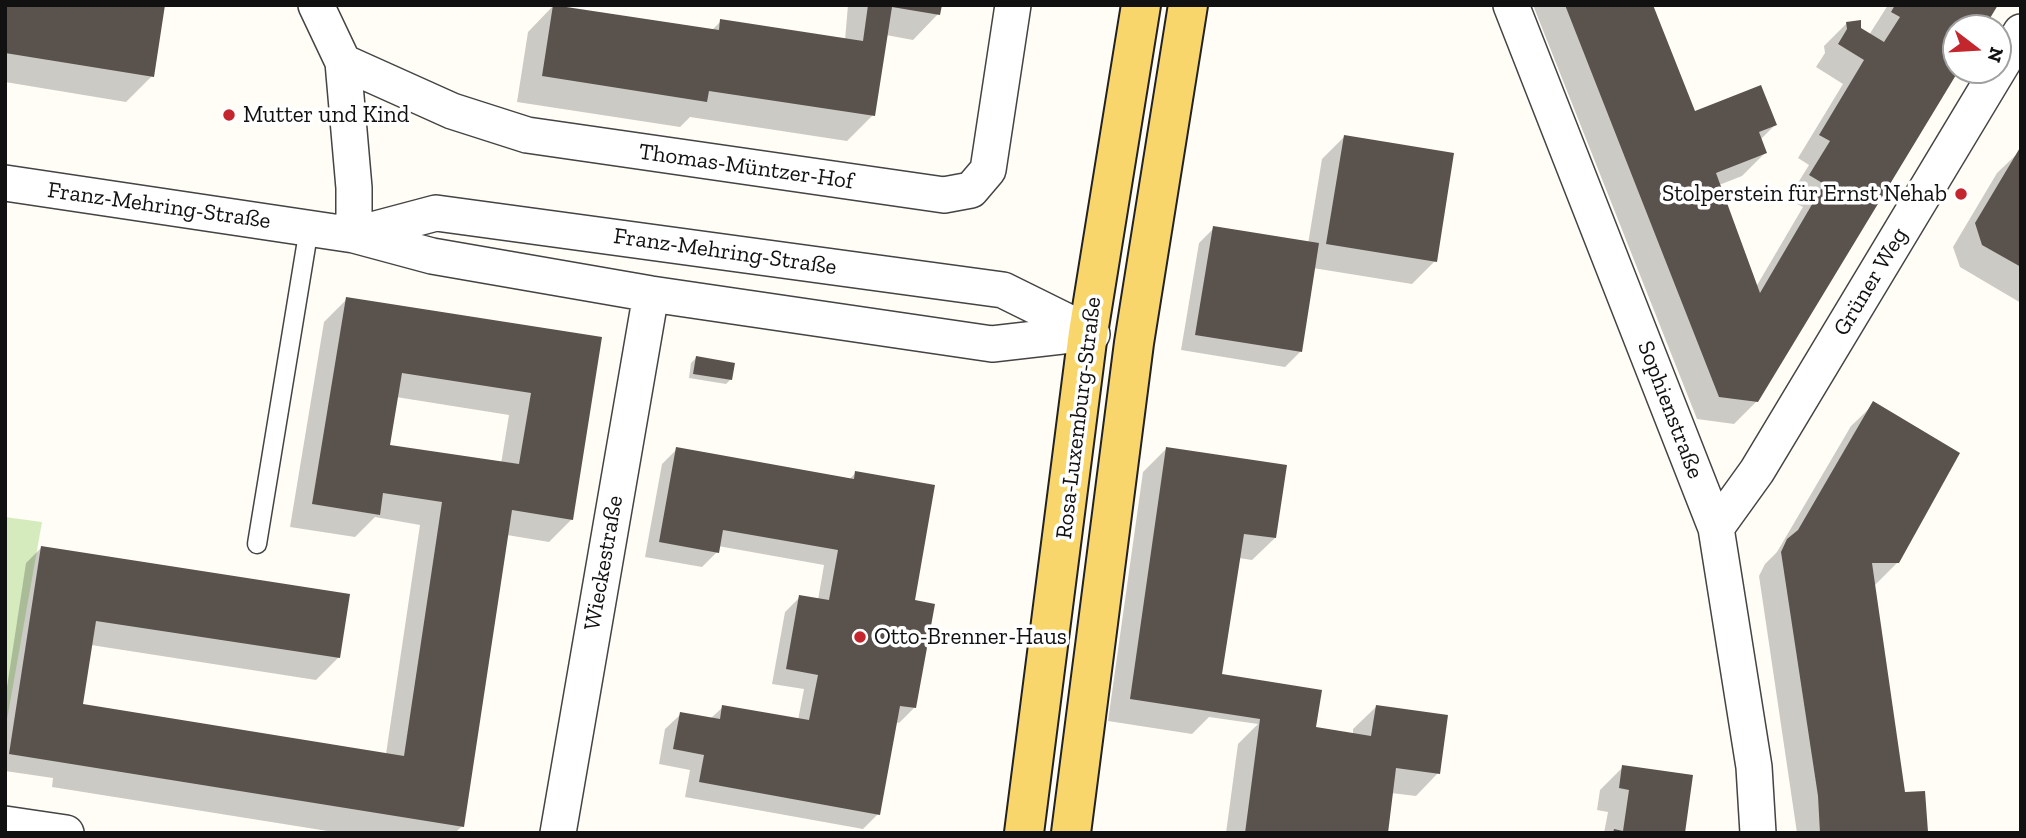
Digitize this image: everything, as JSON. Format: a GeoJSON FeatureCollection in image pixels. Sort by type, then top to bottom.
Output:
{"type":"FeatureCollection","features":[{"type":"Feature","properties":{"kind":"main road","name":"Rosa-Luxemburg-Straße"},"geometry":{"type":"LineString","coordinates":[[1024,833],[1088,333],[1141,5]]}},
{"type":"Feature","properties":{"kind":"main road","name":"Rosa-Luxemburg-Straße"},"geometry":{"type":"LineString","coordinates":[[1071,833],[1134,343],[1188,5]]}},
{"type":"Feature","properties":{"kind":"street"},"geometry":{"type":"LineString","coordinates":[[316,5],[343,62],[354,188],[354,235]]}},
{"type":"Feature","properties":{"kind":"street","name":"Thomas-Müntzer-Hof"},"geometry":{"type":"LineString","coordinates":[[343,62],[452,111],[527,135],[944,195],[971,190],[988,170],[1013,5]]}},
{"type":"Feature","properties":{"kind":"street","name":"Sophienstraße"},"geometry":{"type":"LineString","coordinates":[[1511,5],[1716,528],[1754,767],[1758,833]]}},
{"type":"Feature","properties":{"kind":"street","name":"Grüner Weg"},"geometry":{"type":"LineString","coordinates":[[1716,528],[1757,471],[2021,32]]}},
{"type":"Feature","properties":{"kind":"street","name":"Franz-Mehring-Straße"},"geometry":{"type":"LineString","coordinates":[[5,183],[354,235],[432,256],[651,294],[992,344],[1088,333]]}},
{"type":"Feature","properties":{"kind":"street","name":"Franz-Mehring-Straße"},"geometry":{"type":"LineString","coordinates":[[354,235],[436,213],[1003,290],[1088,333],[1134,343]]}},
{"type":"Feature","properties":{"kind":"street","name":"Wieckestraße"},"geometry":{"type":"LineString","coordinates":[[558,833],[651,294]]}},
{"type":"Feature","properties":{"kind":"lane"},"geometry":{"type":"LineString","coordinates":[[257,544],[309,228]]}},
{"type":"Feature","properties":{"kind":"green space"},"geometry":{"type":"Polygon","coordinates":[[[5,517],[42,522],[5,731],[5,517]]]}},
{"type":"Feature","properties":{"kind":"building"},"geometry":{"type":"Polygon","coordinates":[[[5,5],[165,5],[154,77],[5,53],[5,5]]]}},
{"type":"Feature","properties":{"kind":"building"},"geometry":{"type":"Polygon","coordinates":[[[553,5],[719,30],[720,19],[863,41],[868,5],[942,5],[940,15],[892,7],[875,116],[709,91],[707,102],[542,76],[553,5]]]}},
{"type":"Feature","properties":{"kind":"building"},"geometry":{"type":"Polygon","coordinates":[[[1565,5],[1653,5],[1695,111],[1761,85],[1777,125],[1759,132],[1767,153],[1716,173],[1760,293],[1824,184],[1809,175],[1830,141],[1819,135],[1864,60],[1838,44],[1847,29],[1846,22],[1861,20],[1861,28],[1884,42],[1900,17],[1891,12],[1895,5],[1998,5],[1993,14],[1942,14],[1942,84],[1951,84],[1758,402],[1719,397],[1565,5]]]}},
{"type":"Feature","properties":{"kind":"building"},"geometry":{"type":"Polygon","coordinates":[[[1344,135],[1454,153],[1437,262],[1326,244],[1344,135]]]}},
{"type":"Feature","properties":{"kind":"building"},"geometry":{"type":"Polygon","coordinates":[[[2021,146],[2021,267],[1982,245],[1975,223],[2021,146]]]}},
{"type":"Feature","properties":{"kind":"building"},"geometry":{"type":"Polygon","coordinates":[[[1213,226],[1319,243],[1302,352],[1195,335],[1213,226]]]}},
{"type":"Feature","properties":{"kind":"building"},"geometry":{"type":"Polygon","coordinates":[[[346,297],[602,337],[573,520],[512,510],[464,827],[9,754],[41,546],[350,594],[340,658],[96,621],[83,704],[404,756],[442,502],[383,493],[380,515],[312,504],[346,297]],[[402,373],[390,445],[519,464],[531,393],[402,373]]]}},
{"type":"Feature","properties":{"kind":"building"},"geometry":{"type":"Polygon","coordinates":[[[696,356],[735,363],[732,380],[693,374],[696,356]]]}},
{"type":"Feature","properties":{"kind":"building"},"geometry":{"type":"Polygon","coordinates":[[[1873,401],[1960,453],[1899,563],[1872,563],[1905,792],[1925,791],[1928,832],[1820,833],[1818,796],[1781,552],[1787,539],[1798,530],[1873,401]]]}},
{"type":"Feature","properties":{"kind":"building","name":"Otto-Brenner-Haus"},"geometry":{"type":"Polygon","coordinates":[[[676,447],[854,479],[855,471],[935,485],[915,600],[935,604],[916,708],[900,706],[880,815],[699,782],[704,755],[673,749],[680,712],[720,719],[722,705],[809,720],[818,675],[786,669],[799,595],[829,600],[838,550],[723,530],[719,553],[659,542],[676,447]]]}},
{"type":"Feature","properties":{"kind":"building"},"geometry":{"type":"Polygon","coordinates":[[[1166,447],[1287,465],[1276,538],[1244,534],[1222,674],[1322,690],[1316,727],[1371,736],[1376,705],[1448,715],[1440,774],[1396,768],[1388,833],[1245,833],[1260,719],[1130,699],[1166,447]]]}},
{"type":"Feature","properties":{"kind":"building"},"geometry":{"type":"Polygon","coordinates":[[[1622,765],[1693,775],[1685,833],[1613,833],[1614,829],[1623,831],[1629,790],[1619,788],[1622,765]]]}},
{"type":"Feature","properties":{"kind":"place","name":"Mutter und Kind"},"geometry":{"type":"Point","coordinates":[229,115]}},
{"type":"Feature","properties":{"kind":"place","name":"Stolperstein für Ernst Nehab"},"geometry":{"type":"Point","coordinates":[1961,194]}},
{"type":"Feature","properties":{"kind":"place","name":"Otto-Brenner-Haus"},"geometry":{"type":"Point","coordinates":[860,637]}}]}
